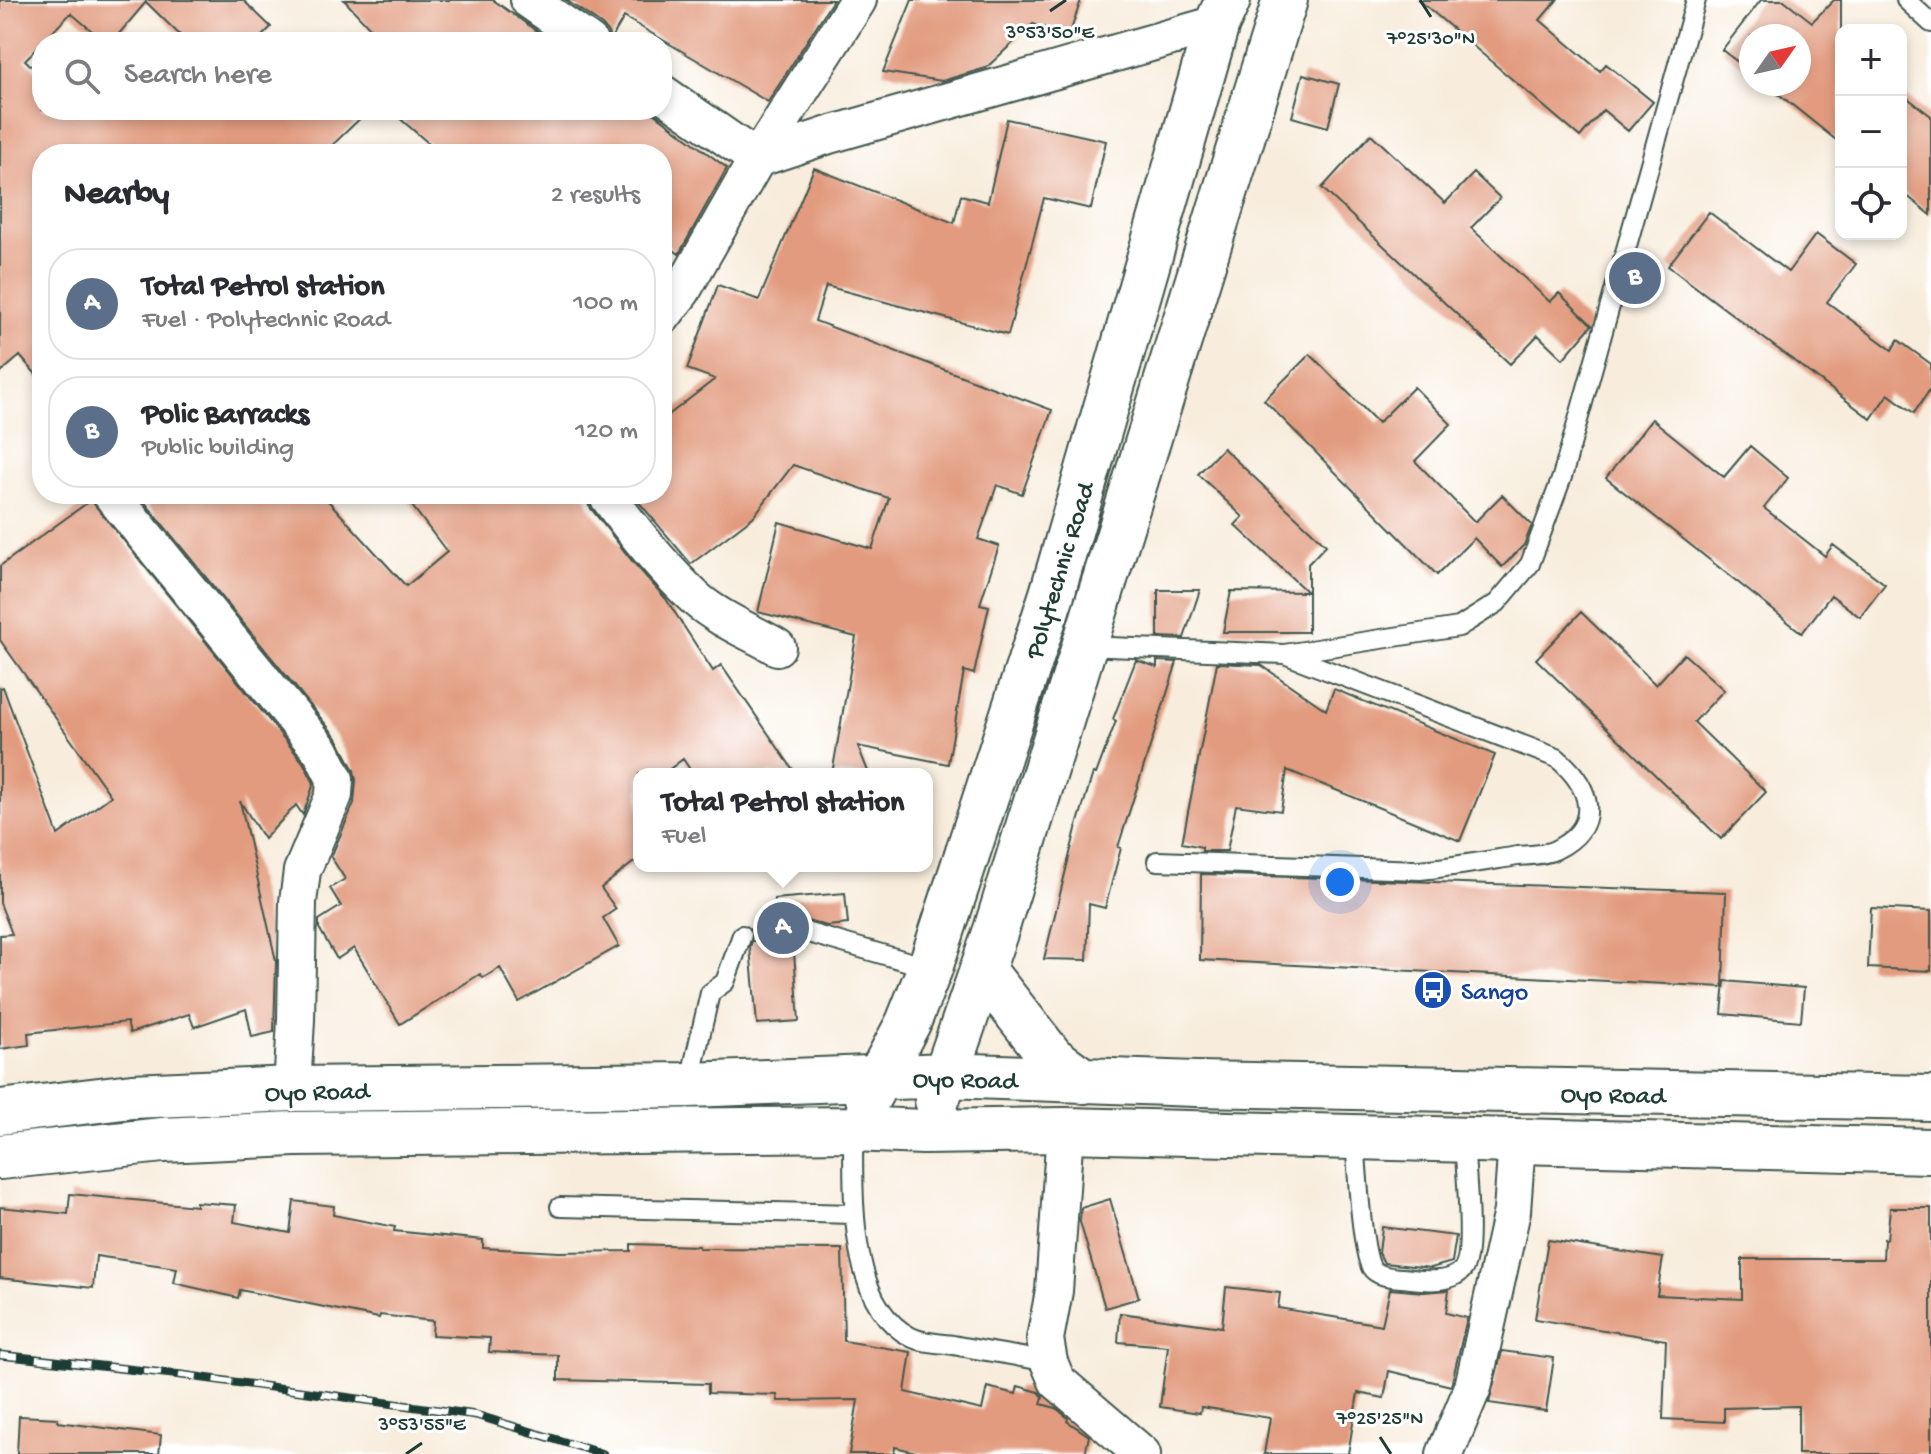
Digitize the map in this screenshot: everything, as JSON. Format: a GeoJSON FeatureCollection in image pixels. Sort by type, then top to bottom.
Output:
{"type":"FeatureCollection","features":[{"type":"Feature","properties":{"kind":"main road","name":"Polytechnic Road"},"geometry":{"type":"LineString","coordinates":[[923,1132],[947,1075],[983,970],[1285,0]]}},
{"type":"Feature","properties":{"kind":"main road","name":"Polytechnic Road"},"geometry":{"type":"LineString","coordinates":[[853,1129],[908,1023],[930,968],[1052,594],[1223,12]]}},
{"type":"Feature","properties":{"kind":"main road"},"geometry":{"type":"LineString","coordinates":[[1052,594],[1089,626]]}},
{"type":"Feature","properties":{"kind":"main road"},"geometry":{"type":"LineString","coordinates":[[983,970],[1052,1058],[1084,1081]]}},
{"type":"Feature","properties":{"kind":"main road","name":"Oyo Road"},"geometry":{"type":"LineString","coordinates":[[0,1112],[132,1096],[292,1089],[689,1085],[947,1075],[1084,1081],[1931,1098]]}},
{"type":"Feature","properties":{"kind":"main road","name":"Oyo Road"},"geometry":{"type":"LineString","coordinates":[[0,1157],[163,1140],[294,1134],[853,1129],[923,1132],[1065,1130],[1931,1151]]}},
{"type":"Feature","properties":{"kind":"street"},"geometry":{"type":"LineString","coordinates":[[529,0],[575,32]]}},
{"type":"Feature","properties":{"kind":"street"},"geometry":{"type":"LineString","coordinates":[[672,304],[757,159],[858,0]]}},
{"type":"Feature","properties":{"kind":"street"},"geometry":{"type":"LineString","coordinates":[[757,159],[1223,12]]}},
{"type":"Feature","properties":{"kind":"street"},"geometry":{"type":"LineString","coordinates":[[672,100],[757,159]]}},
{"type":"Feature","properties":{"kind":"street"},"geometry":{"type":"LineString","coordinates":[[119,504],[321,751],[335,779],[334,795],[302,871],[298,902],[292,1089]]}},
{"type":"Feature","properties":{"kind":"street"},"geometry":{"type":"LineString","coordinates":[[613,504],[632,529],[698,600],[777,647]]}},
{"type":"Feature","properties":{"kind":"street"},"geometry":{"type":"LineString","coordinates":[[1065,1130],[1055,1276],[1045,1339],[1049,1362],[1057,1381],[1142,1454]]}},
{"type":"Feature","properties":{"kind":"street"},"geometry":{"type":"LineString","coordinates":[[1445,1454],[1473,1387],[1512,1211],[1517,1142]]}},
{"type":"Feature","properties":{"kind":"lane"},"geometry":{"type":"LineString","coordinates":[[1284,654],[1459,627],[1497,603],[1530,564],[1562,477],[1696,0]]}},
{"type":"Feature","properties":{"kind":"lane"},"geometry":{"type":"LineString","coordinates":[[1906,0],[1931,23]]}},
{"type":"Feature","properties":{"kind":"lane"},"geometry":{"type":"LineString","coordinates":[[1089,626],[1284,654],[1557,758],[1573,772],[1586,793],[1589,814],[1577,835],[1554,851],[1451,867],[1420,870],[1157,861]]}},
{"type":"Feature","properties":{"kind":"lane"},"geometry":{"type":"LineString","coordinates":[[805,932],[930,968]]}},
{"type":"Feature","properties":{"kind":"lane"},"geometry":{"type":"LineString","coordinates":[[689,1085],[710,993],[725,982],[742,935]]}},
{"type":"Feature","properties":{"kind":"lane"},"geometry":{"type":"LineString","coordinates":[[853,1129],[854,1214],[864,1274],[892,1324],[913,1338],[1049,1362]]}},
{"type":"Feature","properties":{"kind":"lane"},"geometry":{"type":"LineString","coordinates":[[1355,1138],[1366,1245],[1372,1267],[1380,1275],[1424,1281],[1457,1276],[1466,1267],[1469,1246],[1464,1141]]}},
{"type":"Feature","properties":{"kind":"lane"},"geometry":{"type":"LineString","coordinates":[[560,1207],[854,1214]]}},
{"type":"Feature","properties":{"kind":"building"},"geometry":{"type":"Polygon","coordinates":[[[0,0],[243,0],[271,27],[266,32],[177,32],[146,2],[120,32],[93,32],[71,13],[52,32],[32,32],[32,53],[25,60],[32,67],[32,120],[359,120],[333,144],[32,144],[32,370],[20,356],[0,373],[0,0]]]}},
{"type":"Feature","properties":{"kind":"building"},"geometry":{"type":"Polygon","coordinates":[[[344,0],[493,0],[538,32],[374,32],[344,0]]]}},
{"type":"Feature","properties":{"kind":"building"},"geometry":{"type":"Polygon","coordinates":[[[566,0],[833,0],[768,102],[672,45],[672,32],[649,32],[624,17],[615,32],[608,32],[566,0]]]}},
{"type":"Feature","properties":{"kind":"building"},"geometry":{"type":"Polygon","coordinates":[[[912,0],[1081,0],[1069,36],[1033,24],[986,68],[942,81],[883,72],[912,0]]]}},
{"type":"Feature","properties":{"kind":"building"},"geometry":{"type":"Polygon","coordinates":[[[1419,0],[1557,0],[1540,20],[1600,71],[1606,64],[1653,102],[1628,131],[1603,110],[1580,137],[1419,0]]]}},
{"type":"Feature","properties":{"kind":"building"},"geometry":{"type":"Polygon","coordinates":[[[1761,0],[1784,0],[1812,22],[1834,0],[1841,0],[1841,24],[1835,24],[1835,139],[1781,96],[1811,96],[1811,24],[1742,24],[1761,0]]]}},
{"type":"Feature","properties":{"kind":"building"},"geometry":{"type":"Polygon","coordinates":[[[1739,28],[1739,63],[1722,50],[1739,28]]]}},
{"type":"Feature","properties":{"kind":"building"},"geometry":{"type":"Polygon","coordinates":[[[1303,74],[1339,84],[1328,127],[1292,117],[1303,74]]]}},
{"type":"Feature","properties":{"kind":"building"},"geometry":{"type":"Polygon","coordinates":[[[1907,98],[1931,116],[1931,215],[1907,196],[1907,98]]]}},
{"type":"Feature","properties":{"kind":"building"},"geometry":{"type":"Polygon","coordinates":[[[1007,119],[1106,141],[1091,209],[1044,198],[1008,335],[826,286],[815,321],[1052,410],[1022,494],[997,485],[978,539],[999,546],[980,604],[989,606],[974,674],[964,671],[948,764],[858,746],[867,768],[833,768],[856,637],[758,612],[779,522],[872,549],[889,498],[793,465],[753,517],[691,564],[640,504],[672,504],[672,412],[715,379],[687,369],[718,285],[759,300],[814,168],[954,223],[961,195],[988,202],[1007,119]]]}},
{"type":"Feature","properties":{"kind":"building"},"geometry":{"type":"Polygon","coordinates":[[[402,120],[663,120],[727,168],[679,254],[672,249],[672,144],[429,144],[402,120]]]}},
{"type":"Feature","properties":{"kind":"building"},"geometry":{"type":"Polygon","coordinates":[[[1371,134],[1445,203],[1474,173],[1500,198],[1471,228],[1550,302],[1559,293],[1592,325],[1563,359],[1538,335],[1510,364],[1322,188],[1371,134]]]}},
{"type":"Feature","properties":{"kind":"building"},"geometry":{"type":"Polygon","coordinates":[[[1709,212],[1788,272],[1816,234],[1856,264],[1827,302],[1892,350],[1898,340],[1931,364],[1931,388],[1914,413],[1888,394],[1871,419],[1668,266],[1709,212]]]}},
{"type":"Feature","properties":{"kind":"building"},"geometry":{"type":"Polygon","coordinates":[[[1310,354],[1378,423],[1414,387],[1451,424],[1415,461],[1475,522],[1502,495],[1532,525],[1524,545],[1502,567],[1474,538],[1437,575],[1264,400],[1310,354]]]}},
{"type":"Feature","properties":{"kind":"building"},"geometry":{"type":"Polygon","coordinates":[[[1652,419],[1724,477],[1750,446],[1788,478],[1764,508],[1825,556],[1833,545],[1885,584],[1860,617],[1831,595],[1802,633],[1606,478],[1652,419]]]}},
{"type":"Feature","properties":{"kind":"building"},"geometry":{"type":"Polygon","coordinates":[[[1223,448],[1326,545],[1308,564],[1308,632],[1223,632],[1231,591],[1307,592],[1235,525],[1243,517],[1198,474],[1223,448]]]}},
{"type":"Feature","properties":{"kind":"building"},"geometry":{"type":"Polygon","coordinates":[[[85,504],[94,504],[303,762],[314,783],[303,815],[296,805],[264,839],[240,801],[276,961],[274,1032],[252,1037],[246,1009],[194,1027],[189,1014],[130,1033],[127,1022],[28,1033],[29,1045],[0,1049],[0,935],[12,934],[0,903],[0,688],[3,687],[58,835],[111,796],[0,640],[0,566],[85,504]]]}},
{"type":"Feature","properties":{"kind":"building"},"geometry":{"type":"Polygon","coordinates":[[[146,504],[331,504],[406,586],[447,552],[411,504],[588,504],[666,599],[713,671],[721,665],[792,768],[689,768],[683,759],[671,768],[633,768],[633,863],[601,888],[616,909],[603,918],[619,946],[519,1002],[500,968],[483,978],[480,974],[400,1024],[354,948],[337,959],[319,928],[319,920],[341,906],[330,888],[345,879],[331,857],[354,803],[354,770],[337,738],[146,504]]]}},
{"type":"Feature","properties":{"kind":"building"},"geometry":{"type":"Polygon","coordinates":[[[1158,590],[1200,590],[1184,638],[1158,637],[1158,590]]]}},
{"type":"Feature","properties":{"kind":"building"},"geometry":{"type":"Polygon","coordinates":[[[1581,612],[1656,685],[1684,654],[1724,690],[1694,722],[1766,792],[1721,839],[1536,659],[1581,612]]]}},
{"type":"Feature","properties":{"kind":"building"},"geometry":{"type":"Polygon","coordinates":[[[1136,660],[1157,667],[1157,661],[1177,662],[1118,847],[1121,848],[1105,908],[1089,904],[1087,960],[1044,959],[1093,773],[1096,774],[1136,660]]]}},
{"type":"Feature","properties":{"kind":"building"},"geometry":{"type":"Polygon","coordinates":[[[1217,663],[1261,665],[1326,710],[1334,689],[1495,755],[1460,841],[1287,770],[1281,811],[1236,805],[1227,851],[1202,851],[1202,847],[1182,843],[1217,663]]]}},
{"type":"Feature","properties":{"kind":"building"},"geometry":{"type":"Polygon","coordinates":[[[1201,874],[1726,892],[1723,987],[1200,960],[1201,874]]]}},
{"type":"Feature","properties":{"kind":"building"},"geometry":{"type":"Polygon","coordinates":[[[845,893],[848,924],[827,926],[803,920],[794,929],[777,930],[774,899],[845,893]]]}},
{"type":"Feature","properties":{"kind":"building"},"geometry":{"type":"Polygon","coordinates":[[[1871,908],[1931,911],[1931,971],[1868,968],[1871,908]]]}},
{"type":"Feature","properties":{"kind":"building"},"geometry":{"type":"Polygon","coordinates":[[[793,938],[799,1021],[757,1024],[752,941],[793,938]]]}},
{"type":"Feature","properties":{"kind":"building"},"geometry":{"type":"Polygon","coordinates":[[[1725,981],[1804,988],[1801,1021],[1722,1014],[1725,981]]]}},
{"type":"Feature","properties":{"kind":"building"},"geometry":{"type":"Polygon","coordinates":[[[70,1194],[196,1206],[196,1202],[236,1205],[234,1222],[290,1233],[294,1201],[334,1206],[333,1215],[395,1227],[394,1231],[483,1240],[483,1248],[559,1252],[631,1251],[631,1244],[842,1249],[844,1341],[911,1352],[905,1392],[982,1410],[987,1387],[1016,1394],[1018,1386],[1039,1392],[1043,1397],[1041,1404],[1056,1408],[1068,1418],[1067,1421],[1089,1436],[1085,1454],[924,1454],[895,1447],[894,1454],[849,1454],[858,1400],[778,1401],[777,1395],[708,1393],[708,1384],[558,1380],[558,1355],[489,1352],[490,1338],[432,1335],[433,1321],[380,1315],[379,1318],[240,1290],[238,1298],[174,1283],[177,1268],[96,1256],[93,1288],[0,1278],[0,1207],[68,1214],[70,1194]]]}},
{"type":"Feature","properties":{"kind":"building"},"geometry":{"type":"Polygon","coordinates":[[[1110,1199],[1139,1298],[1105,1308],[1080,1222],[1081,1208],[1110,1199]]]}},
{"type":"Feature","properties":{"kind":"building"},"geometry":{"type":"Polygon","coordinates":[[[1890,1208],[1931,1208],[1931,1454],[1798,1454],[1798,1406],[1724,1408],[1724,1422],[1663,1419],[1666,1340],[1535,1319],[1548,1240],[1663,1258],[1657,1295],[1742,1299],[1742,1259],[1883,1259],[1890,1208]]]}},
{"type":"Feature","properties":{"kind":"building"},"geometry":{"type":"Polygon","coordinates":[[[1382,1227],[1456,1236],[1452,1262],[1431,1268],[1384,1263],[1379,1253],[1382,1227]]]}},
{"type":"Feature","properties":{"kind":"building"},"geometry":{"type":"Polygon","coordinates":[[[1226,1287],[1280,1293],[1278,1308],[1382,1325],[1390,1289],[1424,1292],[1449,1290],[1446,1313],[1467,1318],[1451,1386],[1389,1371],[1384,1398],[1358,1393],[1348,1454],[1264,1454],[1270,1418],[1201,1407],[1200,1413],[1160,1407],[1168,1346],[1118,1342],[1120,1313],[1222,1327],[1226,1287]]]}},
{"type":"Feature","properties":{"kind":"building"},"geometry":{"type":"Polygon","coordinates":[[[1502,1351],[1554,1358],[1546,1411],[1489,1403],[1502,1351]]]}},
{"type":"Feature","properties":{"kind":"building"},"geometry":{"type":"Polygon","coordinates":[[[19,1416],[58,1418],[58,1422],[161,1435],[159,1454],[17,1454],[19,1416]]]}},
{"type":"Feature","properties":{"kind":"railway"},"geometry":{"type":"LineString","coordinates":[[0,1355],[182,1375],[476,1415],[603,1454]]}},
{"type":"Feature","properties":{"kind":"place","name":"Polic Barracks"},"geometry":{"type":"Point","coordinates":[1635,278]}},
{"type":"Feature","properties":{"kind":"place","name":"Total Petrol station"},"geometry":{"type":"Point","coordinates":[783,928]}},
{"type":"Feature","properties":{"kind":"place","name":"Sango"},"geometry":{"type":"Point","coordinates":[1433,990]}}]}
